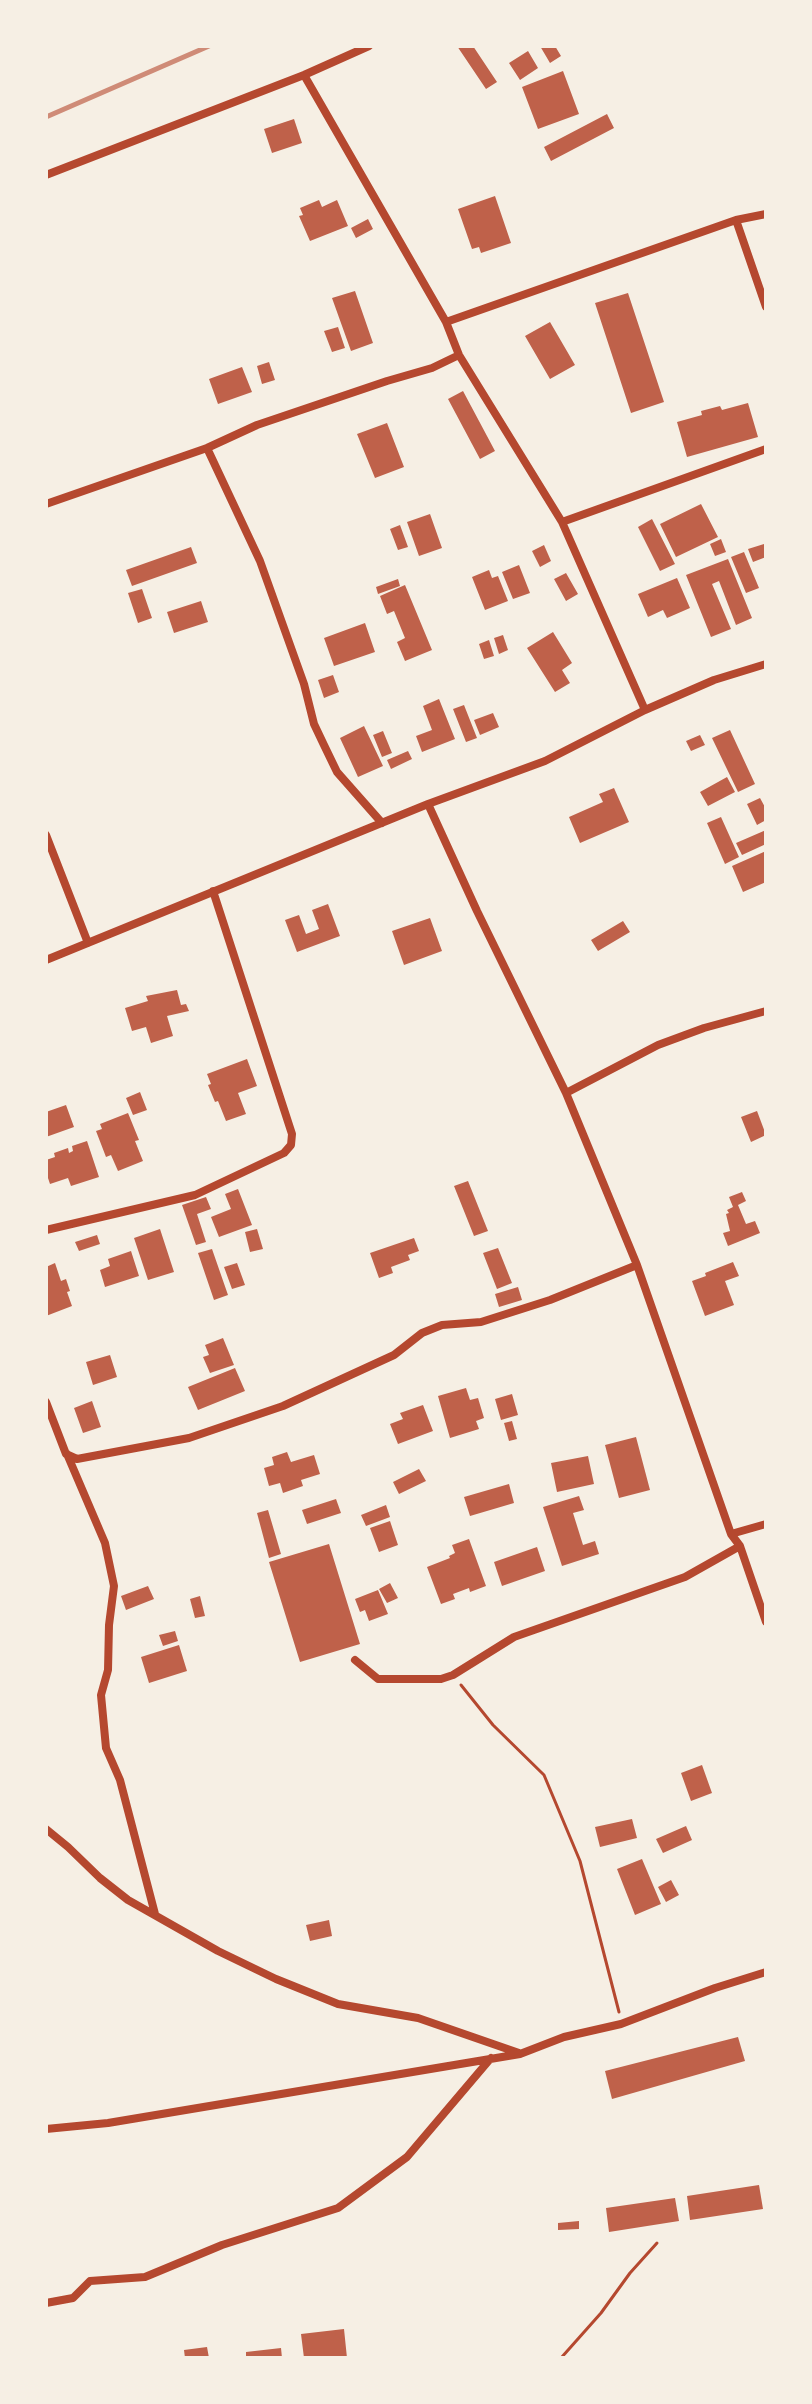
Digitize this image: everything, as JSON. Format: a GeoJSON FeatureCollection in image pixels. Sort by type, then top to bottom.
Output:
{"type":"FeatureCollection","features":[{"type":"Feature","properties":{"kind":"street"},"geometry":{"type":"LineString","coordinates":[[46,175],[304,75],[369,46]]}},
{"type":"Feature","properties":{"kind":"street"},"geometry":{"type":"LineString","coordinates":[[304,75],[446,322],[459,355],[562,522],[645,710]]}},
{"type":"Feature","properties":{"kind":"street"},"geometry":{"type":"LineString","coordinates":[[446,322],[736,220],[766,214]]}},
{"type":"Feature","properties":{"kind":"street"},"geometry":{"type":"LineString","coordinates":[[736,220],[766,307]]}},
{"type":"Feature","properties":{"kind":"street"},"geometry":{"type":"LineString","coordinates":[[46,504],[207,448],[257,425],[432,368],[459,355]]}},
{"type":"Feature","properties":{"kind":"street"},"geometry":{"type":"LineString","coordinates":[[207,448],[260,561],[304,684],[314,724],[337,772],[382,823]]}},
{"type":"Feature","properties":{"kind":"street"},"geometry":{"type":"LineString","coordinates":[[562,522],[766,449]]}},
{"type":"Feature","properties":{"kind":"street"},"geometry":{"type":"LineString","coordinates":[[46,960],[428,804],[545,761],[645,710],[714,680],[766,664]]}},
{"type":"Feature","properties":{"kind":"street"},"geometry":{"type":"LineString","coordinates":[[428,804],[566,1093],[637,1265],[731,1534],[740,1546],[766,1622]]}},
{"type":"Feature","properties":{"kind":"street"},"geometry":{"type":"LineString","coordinates":[[46,835],[88,943]]}},
{"type":"Feature","properties":{"kind":"street"},"geometry":{"type":"LineString","coordinates":[[46,1230],[195,1195],[284,1153],[291,1145],[292,1134],[213,891]]}},
{"type":"Feature","properties":{"kind":"street"},"geometry":{"type":"LineString","coordinates":[[566,1093],[658,1045],[704,1028],[766,1011]]}},
{"type":"Feature","properties":{"kind":"street"},"geometry":{"type":"LineString","coordinates":[[66,1454],[77,1459],[202,1433],[283,1406],[394,1355],[422,1333],[442,1325],[481,1322],[550,1300],[637,1265]]}},
{"type":"Feature","properties":{"kind":"street"},"geometry":{"type":"LineString","coordinates":[[46,1402],[105,1543],[114,1586],[108,1670],[101,1695],[106,1748],[120,1780],[155,1914]]}},
{"type":"Feature","properties":{"kind":"street"},"geometry":{"type":"LineString","coordinates":[[731,1534],[766,1524]]}},
{"type":"Feature","properties":{"kind":"street"},"geometry":{"type":"LineString","coordinates":[[355,1660],[378,1679],[441,1679],[453,1675],[514,1637],[685,1577],[740,1546]]}},
{"type":"Feature","properties":{"kind":"street"},"geometry":{"type":"LineString","coordinates":[[46,1829],[128,1900],[218,1951],[276,1979],[338,2004],[418,2018],[520,2054]]}},
{"type":"Feature","properties":{"kind":"street"},"geometry":{"type":"LineString","coordinates":[[46,2129],[108,2123],[520,2054],[564,2037],[621,2024],[766,1972]]}},
{"type":"Feature","properties":{"kind":"street"},"geometry":{"type":"LineString","coordinates":[[46,2303],[73,2298],[90,2281],[145,2277],[222,2245],[338,2208],[407,2157],[491,2058]]}},
{"type":"Feature","properties":{"kind":"path"},"geometry":{"type":"LineString","coordinates":[[453,1675],[493,1725],[544,1775],[580,1861],[621,2024]]}},
{"type":"Feature","properties":{"kind":"path"},"geometry":{"type":"LineString","coordinates":[[561,2358],[657,2243]]}},
{"type":"Feature","properties":{"kind":"building"},"geometry":{"type":"Polygon","coordinates":[[[457,46],[473,46],[497,82],[486,89],[457,46]]]}},
{"type":"Feature","properties":{"kind":"building"},"geometry":{"type":"Polygon","coordinates":[[[540,46],[555,46],[561,56],[550,63],[540,46]]]}},
{"type":"Feature","properties":{"kind":"building"},"geometry":{"type":"Polygon","coordinates":[[[528,51],[538,68],[520,80],[509,63],[528,51]]]}},
{"type":"Feature","properties":{"kind":"building"},"geometry":{"type":"Polygon","coordinates":[[[563,71],[579,114],[538,129],[522,87],[563,71]]]}},
{"type":"Feature","properties":{"kind":"building"},"geometry":{"type":"Polygon","coordinates":[[[607,114],[614,128],[551,161],[544,147],[607,114]]]}},
{"type":"Feature","properties":{"kind":"building"},"geometry":{"type":"Polygon","coordinates":[[[294,119],[302,143],[272,153],[264,129],[294,119]]]}},
{"type":"Feature","properties":{"kind":"building"},"geometry":{"type":"Polygon","coordinates":[[[495,196],[511,243],[481,253],[479,247],[472,249],[458,209],[495,196]]]}},
{"type":"Feature","properties":{"kind":"building"},"geometry":{"type":"Polygon","coordinates":[[[319,200],[322,207],[337,200],[348,226],[310,241],[299,216],[303,215],[300,208],[319,200]]]}},
{"type":"Feature","properties":{"kind":"building"},"geometry":{"type":"Polygon","coordinates":[[[368,219],[373,229],[356,238],[351,228],[368,219]]]}},
{"type":"Feature","properties":{"kind":"building"},"geometry":{"type":"Polygon","coordinates":[[[355,291],[373,343],[351,351],[332,298],[355,291]]]}},
{"type":"Feature","properties":{"kind":"building"},"geometry":{"type":"Polygon","coordinates":[[[628,293],[664,402],[631,413],[595,303],[628,293]]]}},
{"type":"Feature","properties":{"kind":"building"},"geometry":{"type":"Polygon","coordinates":[[[550,322],[575,365],[550,379],[525,336],[550,322]]]}},
{"type":"Feature","properties":{"kind":"building"},"geometry":{"type":"Polygon","coordinates":[[[338,327],[345,348],[332,352],[324,331],[338,327]]]}},
{"type":"Feature","properties":{"kind":"building"},"geometry":{"type":"Polygon","coordinates":[[[269,362],[275,380],[262,384],[257,366],[269,362]]]}},
{"type":"Feature","properties":{"kind":"building"},"geometry":{"type":"Polygon","coordinates":[[[242,367],[252,392],[218,404],[209,379],[242,367]]]}},
{"type":"Feature","properties":{"kind":"building"},"geometry":{"type":"Polygon","coordinates":[[[463,391],[495,451],[480,459],[448,399],[463,391]]]}},
{"type":"Feature","properties":{"kind":"building"},"geometry":{"type":"Polygon","coordinates":[[[748,403],[758,437],[687,457],[677,422],[702,415],[701,411],[720,406],[722,410],[748,403]]]}},
{"type":"Feature","properties":{"kind":"building"},"geometry":{"type":"Polygon","coordinates":[[[387,423],[404,467],[375,478],[357,434],[387,423]]]}},
{"type":"Feature","properties":{"kind":"building"},"geometry":{"type":"Polygon","coordinates":[[[701,504],[718,537],[676,557],[660,524],[701,504]]]}},
{"type":"Feature","properties":{"kind":"building"},"geometry":{"type":"Polygon","coordinates":[[[430,514],[442,548],[419,556],[407,522],[430,514]]]}},
{"type":"Feature","properties":{"kind":"building"},"geometry":{"type":"Polygon","coordinates":[[[652,519],[675,564],[660,571],[638,527],[652,519]]]}},
{"type":"Feature","properties":{"kind":"building"},"geometry":{"type":"Polygon","coordinates":[[[400,525],[408,547],[398,550],[390,529],[400,525]]]}},
{"type":"Feature","properties":{"kind":"building"},"geometry":{"type":"Polygon","coordinates":[[[721,539],[726,552],[715,556],[710,544],[721,539]]]}},
{"type":"Feature","properties":{"kind":"building"},"geometry":{"type":"Polygon","coordinates":[[[764,544],[766,557],[753,562],[748,549],[764,544]]]}},
{"type":"Feature","properties":{"kind":"building"},"geometry":{"type":"Polygon","coordinates":[[[544,545],[551,561],[540,567],[532,551],[544,545]]]}},
{"type":"Feature","properties":{"kind":"building"},"geometry":{"type":"Polygon","coordinates":[[[191,547],[197,563],[132,586],[126,570],[191,547]]]}},
{"type":"Feature","properties":{"kind":"building"},"geometry":{"type":"Polygon","coordinates":[[[744,552],[759,588],[746,593],[731,557],[744,552]]]}},
{"type":"Feature","properties":{"kind":"building"},"geometry":{"type":"Polygon","coordinates":[[[728,559],[752,618],[736,625],[719,581],[712,584],[731,629],[711,637],[686,575],[728,559]]]}},
{"type":"Feature","properties":{"kind":"building"},"geometry":{"type":"Polygon","coordinates":[[[519,565],[530,593],[513,599],[502,572],[519,565]]]}},
{"type":"Feature","properties":{"kind":"building"},"geometry":{"type":"Polygon","coordinates":[[[489,570],[492,578],[498,576],[508,601],[485,610],[472,577],[489,570]]]}},
{"type":"Feature","properties":{"kind":"building"},"geometry":{"type":"Polygon","coordinates":[[[566,573],[578,594],[566,601],[554,579],[566,573]]]}},
{"type":"Feature","properties":{"kind":"building"},"geometry":{"type":"Polygon","coordinates":[[[677,578],[690,608],[667,618],[663,610],[648,617],[638,594],[677,578]]]}},
{"type":"Feature","properties":{"kind":"building"},"geometry":{"type":"Polygon","coordinates":[[[398,579],[400,586],[378,594],[376,587],[398,579]]]}},
{"type":"Feature","properties":{"kind":"building"},"geometry":{"type":"Polygon","coordinates":[[[405,585],[432,650],[405,661],[397,642],[405,638],[394,611],[387,614],[380,596],[405,585]]]}},
{"type":"Feature","properties":{"kind":"building"},"geometry":{"type":"Polygon","coordinates":[[[142,589],[152,618],[138,623],[128,593],[142,589]]]}},
{"type":"Feature","properties":{"kind":"building"},"geometry":{"type":"Polygon","coordinates":[[[201,601],[208,622],[174,633],[167,612],[201,601]]]}},
{"type":"Feature","properties":{"kind":"building"},"geometry":{"type":"Polygon","coordinates":[[[365,623],[375,652],[334,666],[324,638],[365,623]]]}},
{"type":"Feature","properties":{"kind":"building"},"geometry":{"type":"Polygon","coordinates":[[[553,632],[572,663],[562,670],[570,683],[555,692],[527,648],[553,632]]]}},
{"type":"Feature","properties":{"kind":"building"},"geometry":{"type":"Polygon","coordinates":[[[503,635],[508,650],[499,654],[494,638],[503,635]]]}},
{"type":"Feature","properties":{"kind":"building"},"geometry":{"type":"Polygon","coordinates":[[[489,640],[494,656],[484,659],[479,644],[489,640]]]}},
{"type":"Feature","properties":{"kind":"building"},"geometry":{"type":"Polygon","coordinates":[[[333,675],[339,692],[324,698],[318,680],[333,675]]]}},
{"type":"Feature","properties":{"kind":"building"},"geometry":{"type":"Polygon","coordinates":[[[439,699],[455,739],[422,752],[416,736],[432,730],[423,706],[439,699]]]}},
{"type":"Feature","properties":{"kind":"building"},"geometry":{"type":"Polygon","coordinates":[[[464,705],[477,738],[466,742],[453,709],[464,705]]]}},
{"type":"Feature","properties":{"kind":"building"},"geometry":{"type":"Polygon","coordinates":[[[493,713],[499,727],[480,735],[474,720],[493,713]]]}},
{"type":"Feature","properties":{"kind":"building"},"geometry":{"type":"Polygon","coordinates":[[[364,726],[383,766],[358,777],[340,738],[364,726]]]}},
{"type":"Feature","properties":{"kind":"building"},"geometry":{"type":"Polygon","coordinates":[[[730,730],[755,784],[738,792],[712,738],[730,730]]]}},
{"type":"Feature","properties":{"kind":"building"},"geometry":{"type":"Polygon","coordinates":[[[383,731],[392,753],[382,757],[373,735],[383,731]]]}},
{"type":"Feature","properties":{"kind":"building"},"geometry":{"type":"Polygon","coordinates":[[[700,735],[705,745],[691,751],[686,741],[700,735]]]}},
{"type":"Feature","properties":{"kind":"building"},"geometry":{"type":"Polygon","coordinates":[[[408,751],[412,759],[391,769],[387,760],[408,751]]]}},
{"type":"Feature","properties":{"kind":"building"},"geometry":{"type":"Polygon","coordinates":[[[727,777],[735,792],[708,806],[700,792],[727,777]]]}},
{"type":"Feature","properties":{"kind":"building"},"geometry":{"type":"Polygon","coordinates":[[[614,788],[629,822],[580,843],[569,817],[603,802],[599,794],[614,788]]]}},
{"type":"Feature","properties":{"kind":"building"},"geometry":{"type":"Polygon","coordinates":[[[760,798],[766,809],[766,820],[757,825],[747,804],[760,798]]]}},
{"type":"Feature","properties":{"kind":"building"},"geometry":{"type":"Polygon","coordinates":[[[721,817],[739,857],[725,864],[707,823],[721,817]]]}},
{"type":"Feature","properties":{"kind":"building"},"geometry":{"type":"Polygon","coordinates":[[[766,830],[766,844],[742,855],[736,843],[766,830]]]}},
{"type":"Feature","properties":{"kind":"building"},"geometry":{"type":"Polygon","coordinates":[[[766,851],[766,882],[743,892],[732,866],[766,851]]]}},
{"type":"Feature","properties":{"kind":"building"},"geometry":{"type":"Polygon","coordinates":[[[328,904],[340,936],[297,952],[285,920],[299,915],[306,934],[319,929],[312,910],[328,904]]]}},
{"type":"Feature","properties":{"kind":"building"},"geometry":{"type":"Polygon","coordinates":[[[430,918],[442,951],[404,965],[392,931],[430,918]]]}},
{"type":"Feature","properties":{"kind":"building"},"geometry":{"type":"Polygon","coordinates":[[[623,921],[630,932],[598,951],[591,940],[623,921]]]}},
{"type":"Feature","properties":{"kind":"building"},"geometry":{"type":"Polygon","coordinates":[[[177,990],[181,1005],[186,1004],[189,1011],[167,1016],[173,1036],[151,1043],[146,1027],[132,1031],[125,1008],[148,1001],[146,996],[177,990]]]}},
{"type":"Feature","properties":{"kind":"building"},"geometry":{"type":"Polygon","coordinates":[[[247,1059],[257,1086],[238,1093],[246,1114],[226,1121],[208,1085],[211,1084],[207,1074],[247,1059]]]}},
{"type":"Feature","properties":{"kind":"building"},"geometry":{"type":"Polygon","coordinates":[[[140,1092],[147,1110],[133,1115],[126,1098],[140,1092]]]}},
{"type":"Feature","properties":{"kind":"building"},"geometry":{"type":"Polygon","coordinates":[[[66,1105],[74,1127],[46,1137],[46,1112],[66,1105]]]}},
{"type":"Feature","properties":{"kind":"building"},"geometry":{"type":"Polygon","coordinates":[[[757,1111],[766,1135],[751,1142],[741,1117],[757,1111]]]}},
{"type":"Feature","properties":{"kind":"building"},"geometry":{"type":"Polygon","coordinates":[[[128,1113],[139,1140],[135,1141],[143,1161],[118,1171],[111,1155],[106,1157],[96,1131],[102,1129],[100,1124],[128,1113]]]}},
{"type":"Feature","properties":{"kind":"building"},"geometry":{"type":"Polygon","coordinates":[[[87,1141],[99,1177],[71,1186],[68,1178],[50,1184],[46,1160],[68,1148],[69,1153],[73,1151],[72,1146],[87,1141]]]}},
{"type":"Feature","properties":{"kind":"building"},"geometry":{"type":"Polygon","coordinates":[[[468,1181],[488,1231],[474,1236],[454,1186],[468,1181]]]}},
{"type":"Feature","properties":{"kind":"building"},"geometry":{"type":"Polygon","coordinates":[[[238,1189],[252,1225],[219,1237],[211,1217],[231,1209],[225,1194],[238,1189]]]}},
{"type":"Feature","properties":{"kind":"building"},"geometry":{"type":"Polygon","coordinates":[[[742,1192],[746,1201],[738,1205],[746,1224],[755,1221],[760,1233],[728,1246],[723,1233],[730,1231],[726,1214],[733,1207],[729,1197],[742,1192]]]}},
{"type":"Feature","properties":{"kind":"building"},"geometry":{"type":"Polygon","coordinates":[[[206,1197],[211,1209],[197,1214],[206,1242],[196,1245],[182,1205],[206,1197]]]}},
{"type":"Feature","properties":{"kind":"building"},"geometry":{"type":"Polygon","coordinates":[[[160,1229],[174,1272],[148,1280],[134,1238],[160,1229]]]}},
{"type":"Feature","properties":{"kind":"building"},"geometry":{"type":"Polygon","coordinates":[[[257,1229],[263,1249],[250,1252],[245,1232],[257,1229]]]}},
{"type":"Feature","properties":{"kind":"building"},"geometry":{"type":"Polygon","coordinates":[[[97,1235],[100,1244],[79,1251],[75,1242],[97,1235]]]}},
{"type":"Feature","properties":{"kind":"building"},"geometry":{"type":"Polygon","coordinates":[[[414,1238],[419,1251],[408,1255],[410,1260],[391,1267],[393,1273],[379,1278],[370,1253],[414,1238]]]}},
{"type":"Feature","properties":{"kind":"building"},"geometry":{"type":"Polygon","coordinates":[[[498,1248],[512,1283],[497,1289],[483,1253],[498,1248]]]}},
{"type":"Feature","properties":{"kind":"building"},"geometry":{"type":"Polygon","coordinates":[[[212,1249],[228,1295],[214,1300],[198,1253],[212,1249]]]}},
{"type":"Feature","properties":{"kind":"building"},"geometry":{"type":"Polygon","coordinates":[[[131,1251],[139,1276],[105,1287],[100,1270],[110,1266],[108,1259],[131,1251]]]}},
{"type":"Feature","properties":{"kind":"building"},"geometry":{"type":"Polygon","coordinates":[[[733,1262],[739,1276],[725,1281],[734,1305],[705,1316],[692,1281],[733,1262]]]}},
{"type":"Feature","properties":{"kind":"building"},"geometry":{"type":"Polygon","coordinates":[[[55,1263],[61,1281],[66,1279],[72,1306],[46,1316],[46,1267],[55,1263]]]}},
{"type":"Feature","properties":{"kind":"building"},"geometry":{"type":"Polygon","coordinates":[[[237,1263],[245,1285],[232,1289],[224,1267],[237,1263]]]}},
{"type":"Feature","properties":{"kind":"building"},"geometry":{"type":"Polygon","coordinates":[[[518,1287],[522,1300],[499,1307],[495,1294],[518,1287]]]}},
{"type":"Feature","properties":{"kind":"building"},"geometry":{"type":"Polygon","coordinates":[[[223,1338],[234,1365],[210,1373],[203,1357],[209,1355],[205,1345],[223,1338]]]}},
{"type":"Feature","properties":{"kind":"building"},"geometry":{"type":"Polygon","coordinates":[[[110,1355],[117,1377],[93,1385],[86,1362],[110,1355]]]}},
{"type":"Feature","properties":{"kind":"building"},"geometry":{"type":"Polygon","coordinates":[[[235,1368],[245,1391],[198,1410],[188,1387],[235,1368]]]}},
{"type":"Feature","properties":{"kind":"building"},"geometry":{"type":"Polygon","coordinates":[[[466,1388],[470,1400],[478,1398],[484,1418],[476,1421],[479,1429],[450,1438],[438,1396],[466,1388]]]}},
{"type":"Feature","properties":{"kind":"building"},"geometry":{"type":"Polygon","coordinates":[[[512,1394],[518,1415],[501,1420],[495,1399],[512,1394]]]}},
{"type":"Feature","properties":{"kind":"building"},"geometry":{"type":"Polygon","coordinates":[[[92,1401],[101,1427],[83,1433],[74,1408],[92,1401]]]}},
{"type":"Feature","properties":{"kind":"building"},"geometry":{"type":"Polygon","coordinates":[[[423,1405],[433,1431],[398,1444],[390,1424],[403,1419],[400,1413],[423,1405]]]}},
{"type":"Feature","properties":{"kind":"building"},"geometry":{"type":"Polygon","coordinates":[[[512,1421],[517,1439],[509,1441],[504,1423],[512,1421]]]}},
{"type":"Feature","properties":{"kind":"building"},"geometry":{"type":"Polygon","coordinates":[[[636,1437],[650,1490],[619,1498],[605,1445],[636,1437]]]}},
{"type":"Feature","properties":{"kind":"building"},"geometry":{"type":"Polygon","coordinates":[[[287,1452],[291,1462],[314,1455],[320,1474],[301,1480],[303,1486],[283,1493],[280,1483],[269,1486],[264,1468],[274,1465],[272,1457],[287,1452]]]}},
{"type":"Feature","properties":{"kind":"building"},"geometry":{"type":"Polygon","coordinates":[[[588,1456],[594,1484],[557,1492],[551,1463],[588,1456]]]}},
{"type":"Feature","properties":{"kind":"building"},"geometry":{"type":"Polygon","coordinates":[[[419,1469],[426,1481],[399,1494],[393,1482],[419,1469]]]}},
{"type":"Feature","properties":{"kind":"building"},"geometry":{"type":"Polygon","coordinates":[[[509,1484],[514,1503],[470,1516],[464,1497],[509,1484]]]}},
{"type":"Feature","properties":{"kind":"building"},"geometry":{"type":"Polygon","coordinates":[[[579,1496],[584,1510],[573,1513],[583,1545],[595,1541],[599,1554],[562,1566],[543,1507],[579,1496]]]}},
{"type":"Feature","properties":{"kind":"building"},"geometry":{"type":"Polygon","coordinates":[[[336,1499],[341,1513],[307,1524],[302,1510],[336,1499]]]}},
{"type":"Feature","properties":{"kind":"building"},"geometry":{"type":"Polygon","coordinates":[[[386,1505],[390,1517],[366,1526],[361,1515],[386,1505]]]}},
{"type":"Feature","properties":{"kind":"building"},"geometry":{"type":"Polygon","coordinates":[[[268,1510],[281,1554],[269,1558],[257,1513],[268,1510]]]}},
{"type":"Feature","properties":{"kind":"building"},"geometry":{"type":"Polygon","coordinates":[[[390,1521],[398,1545],[379,1552],[370,1528],[390,1521]]]}},
{"type":"Feature","properties":{"kind":"building"},"geometry":{"type":"Polygon","coordinates":[[[469,1539],[486,1586],[453,1594],[455,1599],[441,1604],[427,1567],[450,1558],[455,1553],[452,1545],[469,1539]]]}},
{"type":"Feature","properties":{"kind":"building"},"geometry":{"type":"Polygon","coordinates":[[[329,1544],[360,1644],[300,1662],[269,1562],[329,1544]]]}},
{"type":"Feature","properties":{"kind":"building"},"geometry":{"type":"Polygon","coordinates":[[[537,1547],[545,1571],[502,1586],[494,1562],[537,1547]]]}},
{"type":"Feature","properties":{"kind":"building"},"geometry":{"type":"Polygon","coordinates":[[[390,1583],[398,1598],[387,1603],[379,1589],[390,1583]]]}},
{"type":"Feature","properties":{"kind":"building"},"geometry":{"type":"Polygon","coordinates":[[[148,1586],[154,1599],[126,1610],[121,1596],[148,1586]]]}},
{"type":"Feature","properties":{"kind":"building"},"geometry":{"type":"Polygon","coordinates":[[[378,1590],[388,1614],[369,1621],[365,1610],[360,1612],[355,1599],[378,1590]]]}},
{"type":"Feature","properties":{"kind":"building"},"geometry":{"type":"Polygon","coordinates":[[[200,1596],[205,1616],[195,1618],[190,1599],[200,1596]]]}},
{"type":"Feature","properties":{"kind":"building"},"geometry":{"type":"Polygon","coordinates":[[[175,1631],[178,1641],[163,1646],[159,1635],[175,1631]]]}},
{"type":"Feature","properties":{"kind":"building"},"geometry":{"type":"Polygon","coordinates":[[[179,1645],[187,1671],[149,1683],[141,1657],[179,1645]]]}},
{"type":"Feature","properties":{"kind":"building"},"geometry":{"type":"Polygon","coordinates":[[[702,1765],[712,1793],[691,1801],[681,1773],[702,1765]]]}},
{"type":"Feature","properties":{"kind":"building"},"geometry":{"type":"Polygon","coordinates":[[[632,1819],[637,1838],[600,1847],[595,1827],[632,1819]]]}},
{"type":"Feature","properties":{"kind":"building"},"geometry":{"type":"Polygon","coordinates":[[[686,1826],[692,1840],[663,1853],[656,1839],[686,1826]]]}},
{"type":"Feature","properties":{"kind":"building"},"geometry":{"type":"Polygon","coordinates":[[[642,1859],[661,1904],[635,1915],[617,1869],[642,1859]]]}},
{"type":"Feature","properties":{"kind":"building"},"geometry":{"type":"Polygon","coordinates":[[[671,1880],[679,1895],[666,1902],[658,1887],[671,1880]]]}},
{"type":"Feature","properties":{"kind":"building"},"geometry":{"type":"Polygon","coordinates":[[[329,1920],[332,1936],[310,1941],[306,1925],[329,1920]]]}},
{"type":"Feature","properties":{"kind":"building"},"geometry":{"type":"Polygon","coordinates":[[[738,2037],[745,2061],[612,2099],[605,2071],[738,2037]]]}},
{"type":"Feature","properties":{"kind":"building"},"geometry":{"type":"Polygon","coordinates":[[[759,2185],[763,2209],[690,2220],[687,2196],[759,2185]]]}},
{"type":"Feature","properties":{"kind":"building"},"geometry":{"type":"Polygon","coordinates":[[[675,2198],[679,2221],[609,2232],[606,2208],[675,2198]]]}},
{"type":"Feature","properties":{"kind":"building"},"geometry":{"type":"Polygon","coordinates":[[[579,2221],[579,2229],[558,2230],[558,2223],[579,2221]]]}},
{"type":"Feature","properties":{"kind":"building"},"geometry":{"type":"Polygon","coordinates":[[[344,2329],[347,2358],[304,2358],[301,2334],[344,2329]]]}},
{"type":"Feature","properties":{"kind":"building"},"geometry":{"type":"Polygon","coordinates":[[[207,2347],[209,2358],[185,2358],[184,2350],[207,2347]]]}},
{"type":"Feature","properties":{"kind":"building"},"geometry":{"type":"Polygon","coordinates":[[[281,2348],[282,2358],[246,2358],[246,2352],[281,2348]]]}},
{"type":"Feature","properties":{"kind":"railway"},"geometry":{"type":"LineString","coordinates":[[46,117],[209,46]]}}]}
